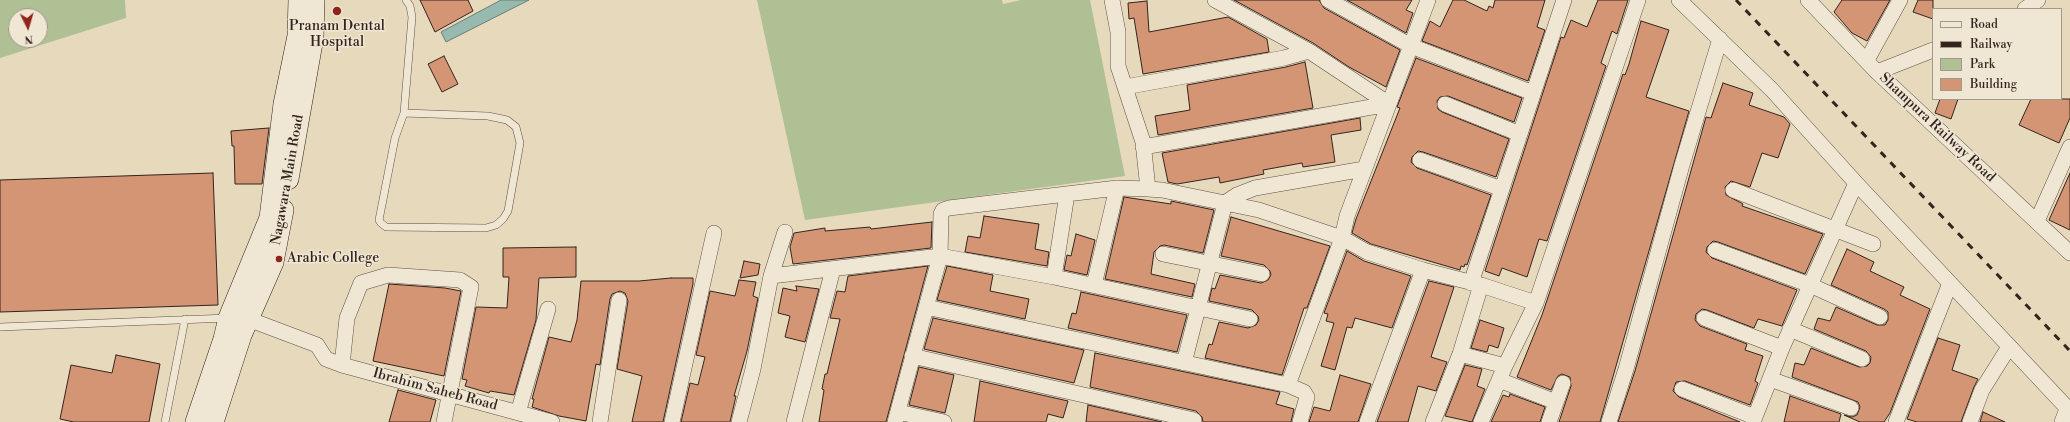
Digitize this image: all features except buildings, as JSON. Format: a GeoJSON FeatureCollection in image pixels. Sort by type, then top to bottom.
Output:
{"type":"FeatureCollection","features":[{"type":"Feature","properties":{"kind":"main road"},"geometry":{"type":"LineString","coordinates":[[196,422],[224,362],[270,218],[284,104],[298,36],[299,0]]}},
{"type":"Feature","properties":{"kind":"main road","name":"Nagawara Main Road"},"geometry":{"type":"LineString","coordinates":[[239,318],[273,262],[312,37],[314,0]]}},
{"type":"Feature","properties":{"kind":"main road"},"geometry":{"type":"LineString","coordinates":[[213,422],[224,362]]}},
{"type":"Feature","properties":{"kind":"street"},"geometry":{"type":"LineString","coordinates":[[1112,0],[1118,32],[1118,66],[1144,147],[1148,189]]}},
{"type":"Feature","properties":{"kind":"street"},"geometry":{"type":"LineString","coordinates":[[1215,0],[1308,51],[1389,104]]}},
{"type":"Feature","properties":{"kind":"street"},"geometry":{"type":"LineString","coordinates":[[1328,0],[1411,46],[1533,93]]}},
{"type":"Feature","properties":{"kind":"street"},"geometry":{"type":"LineString","coordinates":[[1288,385],[1342,238],[1347,216],[1364,168],[1428,0]]}},
{"type":"Feature","properties":{"kind":"street"},"geometry":{"type":"LineString","coordinates":[[1433,422],[1460,354],[1476,284],[1502,189],[1564,0]]}},
{"type":"Feature","properties":{"kind":"street"},"geometry":{"type":"LineString","coordinates":[[1481,422],[1505,366],[1536,304],[1638,0]]}},
{"type":"Feature","properties":{"kind":"street"},"geometry":{"type":"LineString","coordinates":[[1679,0],[1772,90],[1856,183],[2010,347],[2066,414]]}},
{"type":"Feature","properties":{"kind":"street","name":"Shampura Railway Road"},"geometry":{"type":"LineString","coordinates":[[1808,0],[1872,66],[2070,252]]}},
{"type":"Feature","properties":{"kind":"street"},"geometry":{"type":"LineString","coordinates":[[1872,66],[1900,0]]}},
{"type":"Feature","properties":{"kind":"street"},"geometry":{"type":"LineString","coordinates":[[2026,8],[2038,0]]}},
{"type":"Feature","properties":{"kind":"street"},"geometry":{"type":"LineString","coordinates":[[1609,422],[1626,369],[1682,165],[1720,39]]}},
{"type":"Feature","properties":{"kind":"street"},"geometry":{"type":"LineString","coordinates":[[1872,66],[1932,50]]}},
{"type":"Feature","properties":{"kind":"street"},"geometry":{"type":"LineString","coordinates":[[1125,87],[1284,58],[1308,51]]}},
{"type":"Feature","properties":{"kind":"street"},"geometry":{"type":"LineString","coordinates":[[1144,147],[1389,104]]}},
{"type":"Feature","properties":{"kind":"street"},"geometry":{"type":"LineString","coordinates":[[1445,104],[1520,134]]}},
{"type":"Feature","properties":{"kind":"street"},"geometry":{"type":"LineString","coordinates":[[2037,221],[2070,147]]}},
{"type":"Feature","properties":{"kind":"street"},"geometry":{"type":"LineString","coordinates":[[1420,160],[1502,189]]}},
{"type":"Feature","properties":{"kind":"street"},"geometry":{"type":"LineString","coordinates":[[1184,362],[1225,203],[1237,195],[1256,188],[1364,168]]}},
{"type":"Feature","properties":{"kind":"street"},"geometry":{"type":"LineString","coordinates":[[1682,389],[1754,419],[1790,329],[1856,183]]}},
{"type":"Feature","properties":{"kind":"street"},"geometry":{"type":"LineString","coordinates":[[944,422],[896,417],[940,256],[943,210],[1117,188],[1162,190],[1259,210],[1342,238],[1366,252],[1423,270],[1476,284],[1536,304]]}},
{"type":"Feature","properties":{"kind":"street"},"geometry":{"type":"LineString","coordinates":[[1094,285],[1117,188]]}},
{"type":"Feature","properties":{"kind":"street"},"geometry":{"type":"LineString","coordinates":[[1733,190],[1834,231],[1872,244]]}},
{"type":"Feature","properties":{"kind":"street"},"geometry":{"type":"LineString","coordinates":[[1054,277],[1067,194]]}},
{"type":"Feature","properties":{"kind":"street"},"geometry":{"type":"LineString","coordinates":[[739,422],[753,369],[771,276],[784,232]]}},
{"type":"Feature","properties":{"kind":"street"},"geometry":{"type":"LineString","coordinates":[[672,422],[714,234]]}},
{"type":"Feature","properties":{"kind":"street"},"geometry":{"type":"LineString","coordinates":[[1714,250],[1810,284],[1880,316]]}},
{"type":"Feature","properties":{"kind":"street"},"geometry":{"type":"LineString","coordinates":[[1162,254],[1262,274]]}},
{"type":"Feature","properties":{"kind":"street"},"geometry":{"type":"LineString","coordinates":[[771,276],[940,256],[1094,285],[1250,319]]}},
{"type":"Feature","properties":{"kind":"street"},"geometry":{"type":"LineString","coordinates":[[794,422],[833,269]]}},
{"type":"Feature","properties":{"kind":"street"},"geometry":{"type":"LineString","coordinates":[[1367,422],[1423,270]]}},
{"type":"Feature","properties":{"kind":"street"},"geometry":{"type":"LineString","coordinates":[[342,365],[347,318],[361,284],[388,274],[460,280],[471,288],[451,394],[444,422]]}},
{"type":"Feature","properties":{"kind":"street"},"geometry":{"type":"LineString","coordinates":[[1896,422],[1950,283]]}},
{"type":"Feature","properties":{"kind":"street"},"geometry":{"type":"LineString","coordinates":[[600,422],[619,300]]}},
{"type":"Feature","properties":{"kind":"street"},"geometry":{"type":"LineString","coordinates":[[926,307],[1288,385],[1304,392],[1308,397],[1300,422]]}},
{"type":"Feature","properties":{"kind":"street"},"geometry":{"type":"LineString","coordinates":[[518,412],[548,309]]}},
{"type":"Feature","properties":{"kind":"street","name":"Ibrahim Saheb Road"},"geometry":{"type":"LineString","coordinates":[[239,318],[317,345],[326,359],[342,365],[552,422]]}},
{"type":"Feature","properties":{"kind":"street"},"geometry":{"type":"LineString","coordinates":[[1704,318],[1782,348]]}},
{"type":"Feature","properties":{"kind":"street"},"geometry":{"type":"LineString","coordinates":[[1790,329],[1862,359]]}},
{"type":"Feature","properties":{"kind":"street"},"geometry":{"type":"LineString","coordinates":[[1970,422],[1982,390],[2010,347]]}},
{"type":"Feature","properties":{"kind":"street"},"geometry":{"type":"LineString","coordinates":[[1460,354],[1505,366]]}},
{"type":"Feature","properties":{"kind":"street"},"geometry":{"type":"LineString","coordinates":[[912,356],[1194,420]]}},
{"type":"Feature","properties":{"kind":"street"},"geometry":{"type":"LineString","coordinates":[[1770,379],[1851,408]]}},
{"type":"Feature","properties":{"kind":"street"},"geometry":{"type":"LineString","coordinates":[[1499,380],[1556,402]]}},
{"type":"Feature","properties":{"kind":"street"},"geometry":{"type":"LineString","coordinates":[[1549,422],[1563,383]]}},
{"type":"Feature","properties":{"kind":"lane"},"geometry":{"type":"LineString","coordinates":[[404,114],[488,116],[507,120],[516,127],[520,142],[508,211],[504,219],[496,225],[486,228],[386,227],[380,223],[379,220],[395,138],[404,114],[412,18],[410,6],[406,0]]}},
{"type":"Feature","properties":{"kind":"lane"},"geometry":{"type":"LineString","coordinates":[[0,327],[239,318]]}},
{"type":"Feature","properties":{"kind":"lane"},"geometry":{"type":"LineString","coordinates":[[165,422],[185,319]]}},
{"type":"Feature","properties":{"kind":"green space"},"geometry":{"type":"Polygon","coordinates":[[[0,0],[125,0],[126,18],[48,43],[48,8],[8,8],[8,48],[32,48],[0,58],[0,0]]]}},
{"type":"Feature","properties":{"kind":"green space"},"geometry":{"type":"Polygon","coordinates":[[[757,0],[1002,0],[1003,4],[1021,0],[1090,0],[1125,176],[805,220],[757,0]]]}},
{"type":"Feature","properties":{"kind":"water"},"geometry":{"type":"Polygon","coordinates":[[[501,0],[529,0],[446,42],[441,32],[501,0]]]}},
{"type":"Feature","properties":{"kind":"railway"},"geometry":{"type":"LineString","coordinates":[[1736,0],[2070,351]]}},
{"type":"Feature","properties":{"kind":"place","name":"Pranam Dental Hospital"},"geometry":{"type":"Point","coordinates":[337,11]}},
{"type":"Feature","properties":{"kind":"place","name":"Arabic College"},"geometry":{"type":"Point","coordinates":[279,259]}}]}
